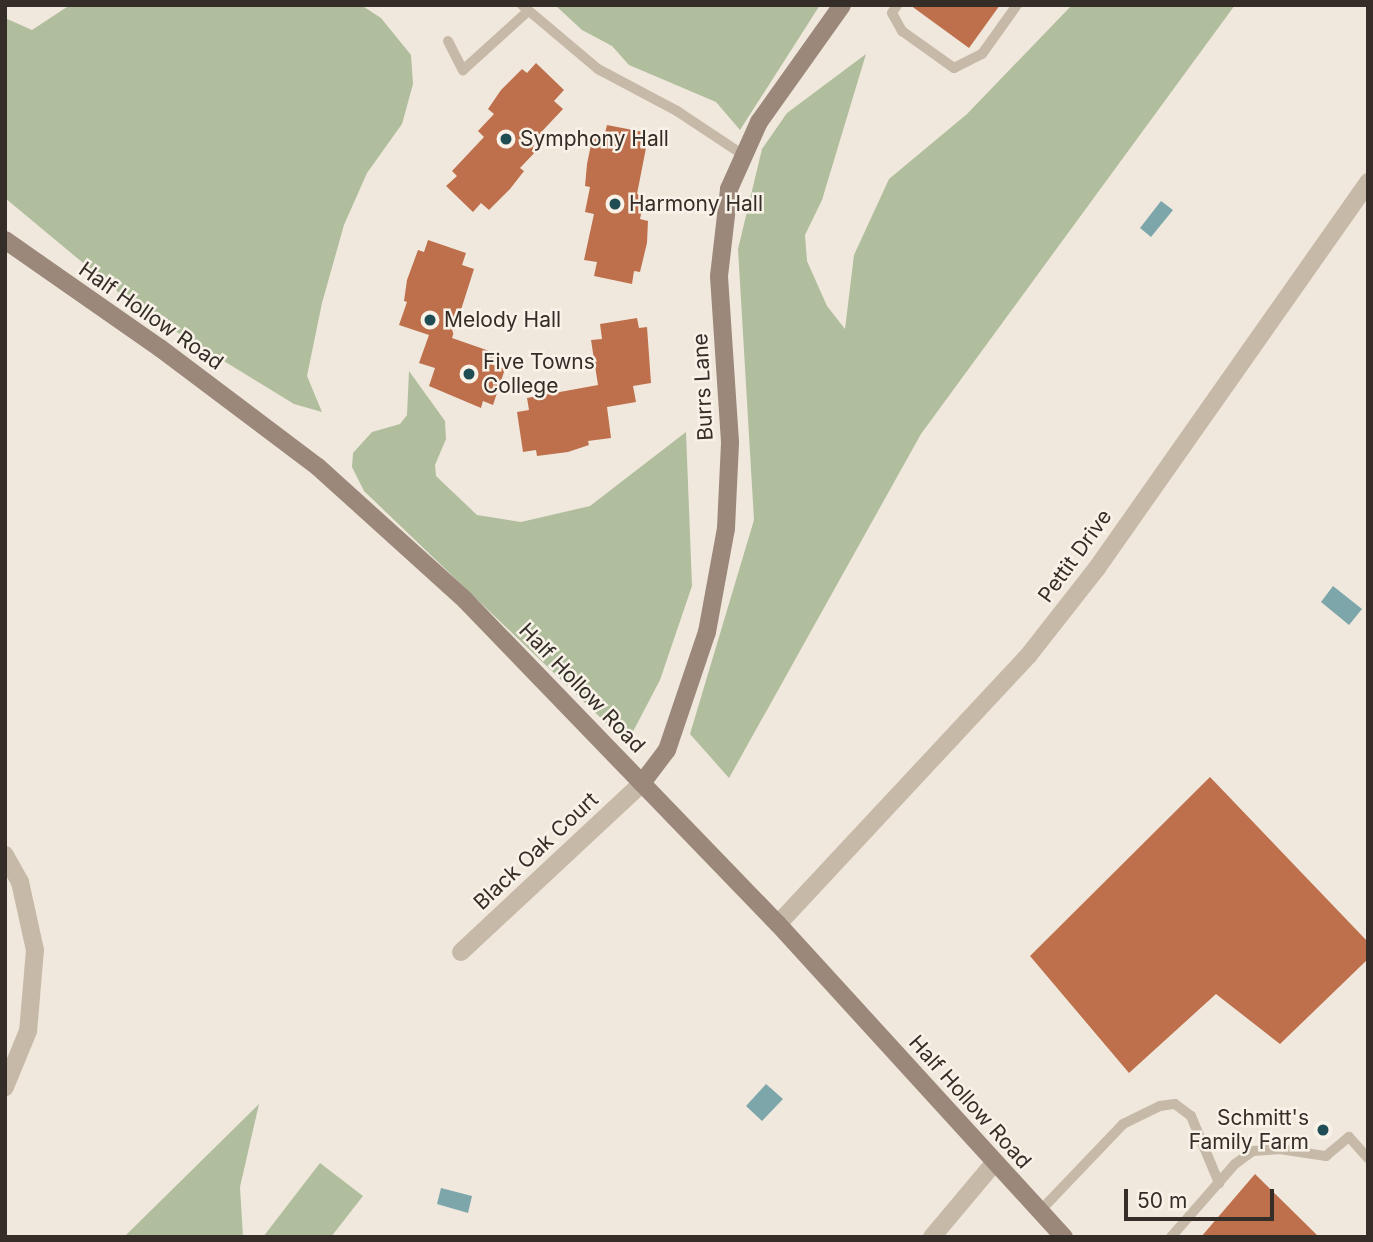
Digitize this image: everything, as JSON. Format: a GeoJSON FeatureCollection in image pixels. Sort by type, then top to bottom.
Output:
{"type":"FeatureCollection","features":[{"type":"Feature","properties":{"kind":"main road","name":"Burrs Lane"},"geometry":{"type":"LineString","coordinates":[[642,783],[667,750],[707,632],[726,528],[730,476],[720,249],[729,189],[742,154],[759,122],[842,5]]}},
{"type":"Feature","properties":{"kind":"main road","name":"Half Hollow Road"},"geometry":{"type":"LineString","coordinates":[[5,240],[160,348],[375,516],[465,600],[778,924],[1064,1237]]}},
{"type":"Feature","properties":{"kind":"street","name":"Pettit Drive"},"geometry":{"type":"LineString","coordinates":[[778,924],[1028,656],[1097,568],[1368,182]]}},
{"type":"Feature","properties":{"kind":"street","name":"Black Oak Court"},"geometry":{"type":"LineString","coordinates":[[461,951],[642,783]]}},
{"type":"Feature","properties":{"kind":"street"},"geometry":{"type":"LineString","coordinates":[[5,855],[20,882],[35,950],[28,1031],[5,1087]]}},
{"type":"Feature","properties":{"kind":"street"},"geometry":{"type":"LineString","coordinates":[[932,1237],[994,1163]]}},
{"type":"Feature","properties":{"kind":"lane"},"geometry":{"type":"LineString","coordinates":[[897,5],[892,13],[902,31],[954,68],[982,54],[1017,5]]}},
{"type":"Feature","properties":{"kind":"lane"},"geometry":{"type":"LineString","coordinates":[[447,41],[463,70],[525,9],[598,69],[677,111],[742,154]]}},
{"type":"Feature","properties":{"kind":"lane"},"geometry":{"type":"LineString","coordinates":[[1040,1212],[1123,1124],[1160,1106],[1175,1104],[1191,1116],[1219,1183]]}},
{"type":"Feature","properties":{"kind":"lane"},"geometry":{"type":"LineString","coordinates":[[1171,1237],[1219,1183],[1253,1151],[1279,1149],[1326,1156],[1349,1137],[1367,1157]]}},
{"type":"Feature","properties":{"kind":"green space"},"geometry":{"type":"Polygon","coordinates":[[[70,5],[361,5],[381,18],[411,55],[413,84],[402,124],[367,173],[344,225],[322,303],[307,376],[322,412],[294,404],[136,307],[5,198],[5,18],[32,30],[70,5]]]}},
{"type":"Feature","properties":{"kind":"green space"},"geometry":{"type":"Polygon","coordinates":[[[555,5],[820,5],[740,130],[716,102],[629,65],[612,46],[582,30],[555,5]]]}},
{"type":"Feature","properties":{"kind":"green space"},"geometry":{"type":"Polygon","coordinates":[[[1072,5],[1235,5],[921,434],[729,778],[690,734],[754,520],[738,249],[762,149],[787,113],[866,54],[822,200],[805,235],[807,261],[827,306],[845,329],[854,255],[889,179],[967,114],[1072,5]]]}},
{"type":"Feature","properties":{"kind":"green space"},"geometry":{"type":"Polygon","coordinates":[[[409,371],[445,421],[446,439],[435,465],[436,476],[477,515],[521,522],[590,506],[686,432],[692,586],[660,680],[627,743],[364,491],[352,467],[353,453],[372,432],[400,424],[407,415],[409,371]]]}},
{"type":"Feature","properties":{"kind":"green space"},"geometry":{"type":"Polygon","coordinates":[[[259,1104],[240,1187],[243,1237],[124,1237],[259,1104]]]}},
{"type":"Feature","properties":{"kind":"green space"},"geometry":{"type":"Polygon","coordinates":[[[320,1163],[363,1196],[331,1237],[263,1237],[320,1163]]]}},
{"type":"Feature","properties":{"kind":"water"},"geometry":{"type":"Polygon","coordinates":[[[1161,201],[1173,210],[1151,237],[1140,228],[1161,201]]]}},
{"type":"Feature","properties":{"kind":"water"},"geometry":{"type":"Polygon","coordinates":[[[1333,586],[1362,609],[1349,625],[1321,602],[1333,586]]]}},
{"type":"Feature","properties":{"kind":"water"},"geometry":{"type":"Polygon","coordinates":[[[766,1084],[783,1099],[762,1121],[746,1106],[766,1084]]]}},
{"type":"Feature","properties":{"kind":"water"},"geometry":{"type":"Polygon","coordinates":[[[441,1188],[472,1196],[468,1213],[437,1204],[441,1188]]]}},
{"type":"Feature","properties":{"kind":"building"},"geometry":{"type":"Polygon","coordinates":[[[910,5],[1000,5],[969,48],[910,5]]]}},
{"type":"Feature","properties":{"kind":"building","name":"Symphony Hall"},"geometry":{"type":"Polygon","coordinates":[[[536,63],[564,90],[554,101],[563,109],[531,143],[538,149],[520,168],[524,171],[510,189],[489,210],[481,203],[473,212],[446,186],[457,176],[452,171],[484,137],[478,131],[494,114],[488,109],[501,90],[522,69],[527,73],[536,63]]]}},
{"type":"Feature","properties":{"kind":"building","name":"Harmony Hall"},"geometry":{"type":"Polygon","coordinates":[[[607,125],[643,132],[640,147],[646,148],[637,194],[645,196],[640,219],[648,221],[647,243],[640,272],[634,271],[632,284],[594,276],[597,262],[584,260],[594,214],[585,212],[590,187],[585,186],[587,164],[593,135],[604,137],[607,125]]]}},
{"type":"Feature","properties":{"kind":"building","name":"Melody Hall"},"geometry":{"type":"Polygon","coordinates":[[[428,240],[466,253],[462,265],[474,269],[452,338],[495,353],[491,364],[505,369],[493,405],[483,401],[481,408],[429,386],[435,368],[419,363],[429,335],[399,325],[407,302],[404,301],[407,280],[418,250],[424,252],[428,240]]]}},
{"type":"Feature","properties":{"kind":"building"},"geometry":{"type":"Polygon","coordinates":[[[637,318],[639,328],[647,327],[651,383],[633,386],[636,402],[607,407],[611,438],[588,441],[589,445],[568,452],[537,456],[536,450],[523,452],[517,412],[529,410],[527,398],[598,385],[591,340],[602,339],[600,324],[637,318]]]}},
{"type":"Feature","properties":{"kind":"building"},"geometry":{"type":"Polygon","coordinates":[[[1210,777],[1368,942],[1368,959],[1280,1044],[1216,994],[1129,1073],[1030,956],[1210,777]]]}},
{"type":"Feature","properties":{"kind":"building"},"geometry":{"type":"Polygon","coordinates":[[[1255,1174],[1319,1237],[1201,1237],[1255,1174]]]}},
{"type":"Feature","properties":{"kind":"place","name":"Symphony Hall"},"geometry":{"type":"Point","coordinates":[506,139]}},
{"type":"Feature","properties":{"kind":"place","name":"Harmony Hall"},"geometry":{"type":"Point","coordinates":[615,204]}},
{"type":"Feature","properties":{"kind":"place","name":"Melody Hall"},"geometry":{"type":"Point","coordinates":[430,320]}},
{"type":"Feature","properties":{"kind":"place","name":"Five Towns College"},"geometry":{"type":"Point","coordinates":[469,374]}},
{"type":"Feature","properties":{"kind":"place","name":"Schmitt's Family Farm"},"geometry":{"type":"Point","coordinates":[1323,1130]}}]}
